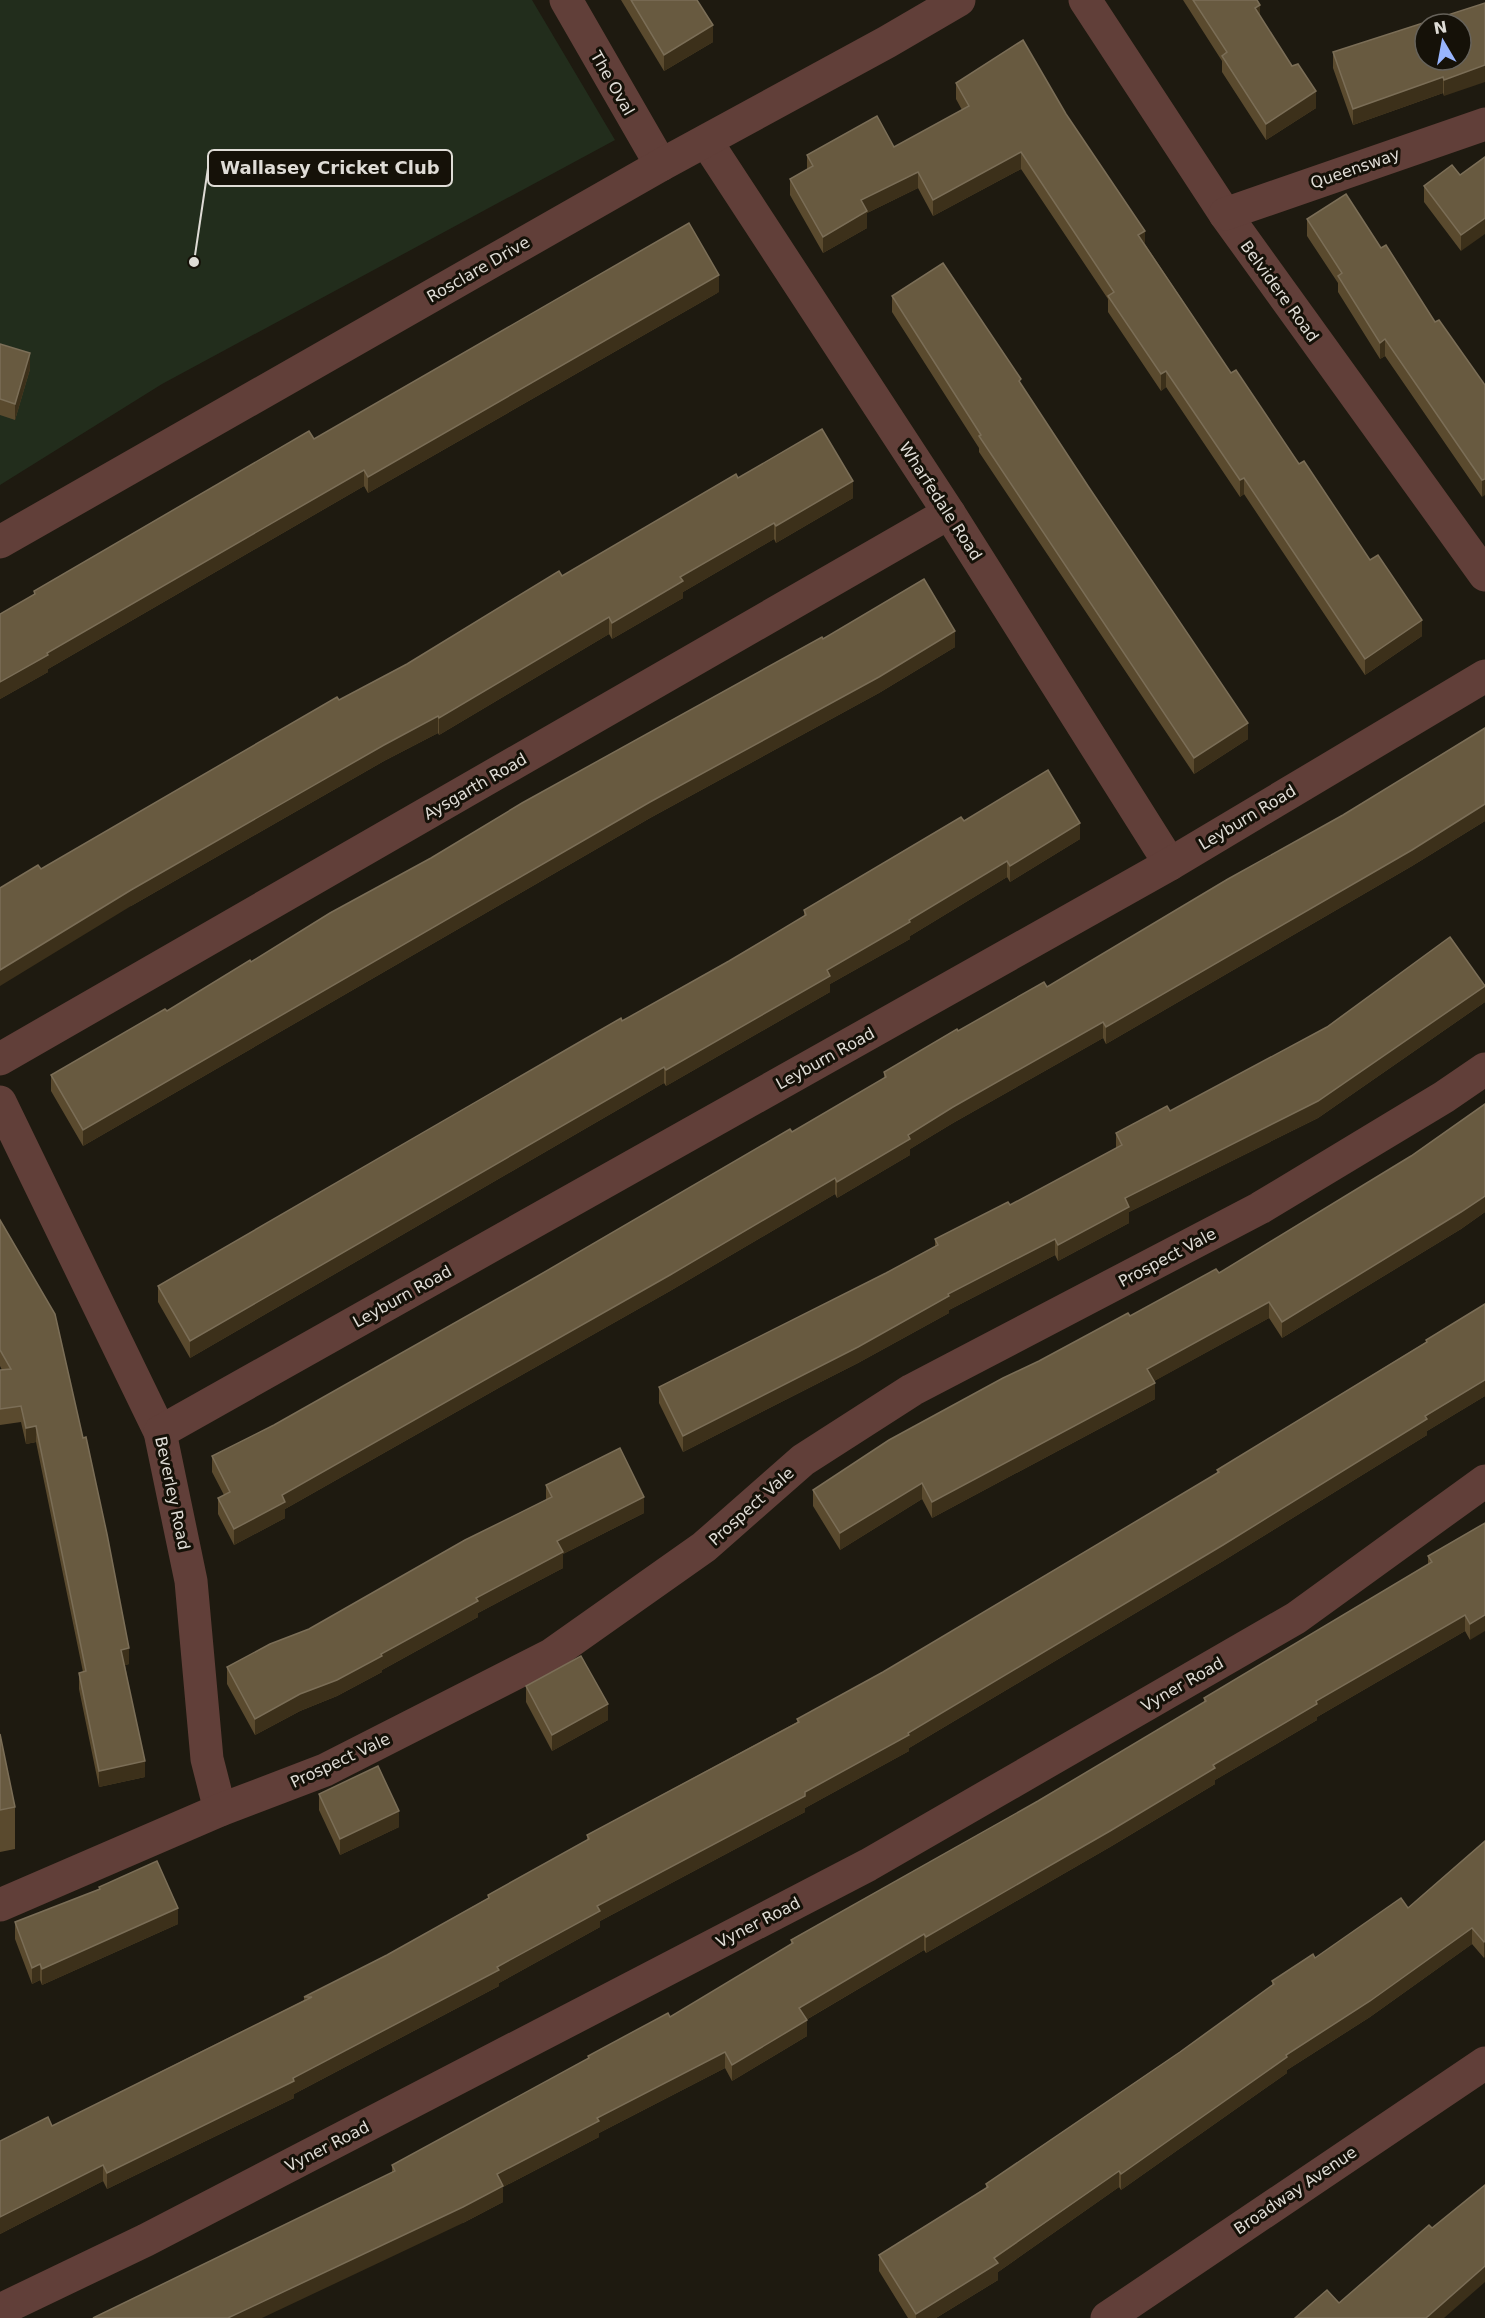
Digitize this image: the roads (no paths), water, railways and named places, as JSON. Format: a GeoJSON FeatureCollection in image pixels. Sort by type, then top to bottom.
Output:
{"type":"FeatureCollection","features":[{"type":"Feature","properties":{"kind":"street","name":"The Oval"},"geometry":{"type":"LineString","coordinates":[[566,0],[661,165]]}},
{"type":"Feature","properties":{"kind":"street","name":"Rosclare Drive"},"geometry":{"type":"LineString","coordinates":[[0,542],[661,165],[887,42],[959,0]]}},
{"type":"Feature","properties":{"kind":"street","name":"Belvidere Road"},"geometry":{"type":"LineString","coordinates":[[1085,0],[1225,214],[1485,575]]}},
{"type":"Feature","properties":{"kind":"street","name":"Queensway"},"geometry":{"type":"LineString","coordinates":[[1225,214],[1485,124]]}},
{"type":"Feature","properties":{"kind":"street","name":"Wharfedale Road"},"geometry":{"type":"LineString","coordinates":[[706,141],[949,513],[1170,864]]}},
{"type":"Feature","properties":{"kind":"street","name":"Aysgarth Road"},"geometry":{"type":"LineString","coordinates":[[0,1059],[949,513]]}},
{"type":"Feature","properties":{"kind":"street","name":"Leyburn Road"},"geometry":{"type":"LineString","coordinates":[[160,1432],[1170,864],[1485,676]]}},
{"type":"Feature","properties":{"kind":"street","name":"Prospect Vale"},"geometry":{"type":"LineString","coordinates":[[0,1905],[220,1810],[325,1770],[550,1655],[704,1547],[803,1460],[902,1396],[1260,1208],[1444,1097],[1485,1069]]}},
{"type":"Feature","properties":{"kind":"street","name":"Beverley Road"},"geometry":{"type":"LineString","coordinates":[[0,1102],[160,1432],[191,1581],[207,1759],[220,1810]]}},
{"type":"Feature","properties":{"kind":"street","name":"Vyner Road"},"geometry":{"type":"LineString","coordinates":[[0,2310],[167,2229],[868,1865],[1296,1618],[1485,1480]]}},
{"type":"Feature","properties":{"kind":"street","name":"Broadway Avenue"},"geometry":{"type":"LineString","coordinates":[[1107,2318],[1485,2063]]}},
{"type":"Feature","properties":{"kind":"place","name":"Wallasey Cricket Club"},"geometry":{"type":"Point","coordinates":[194,262]}}]}
